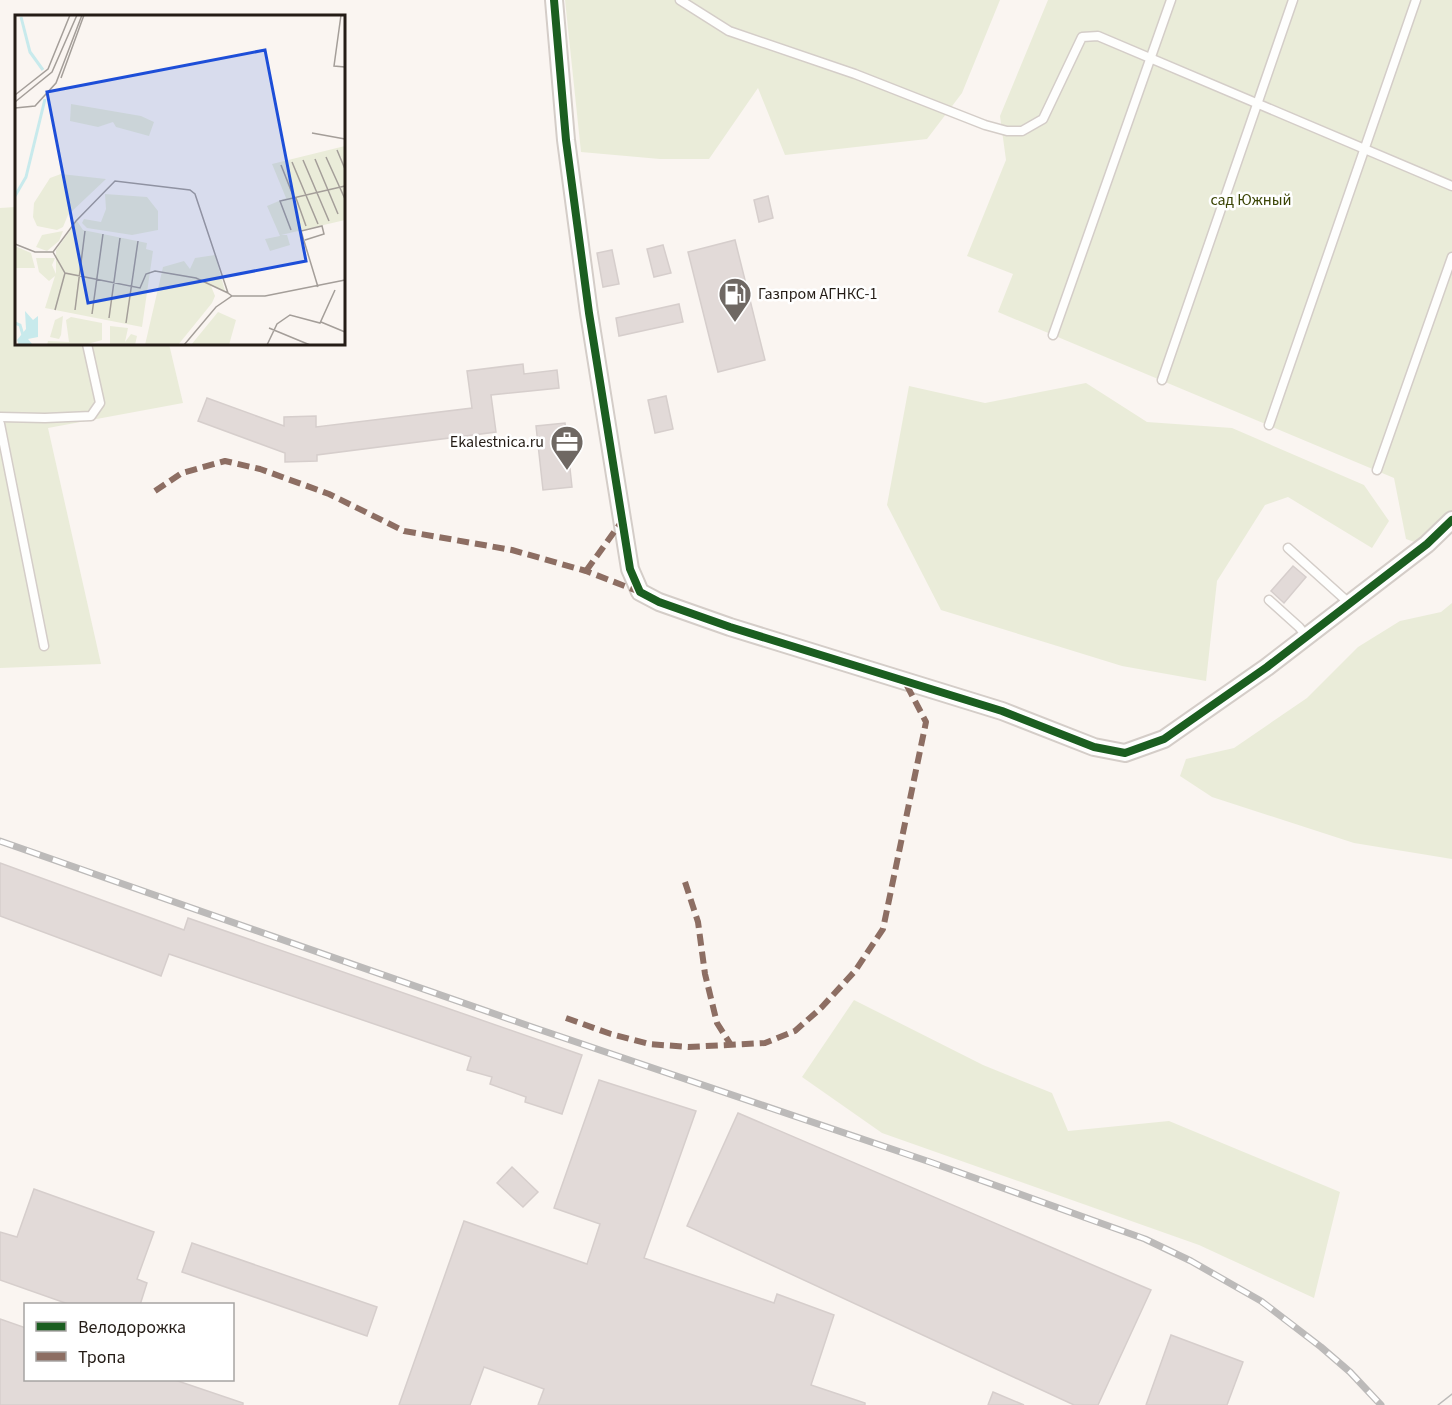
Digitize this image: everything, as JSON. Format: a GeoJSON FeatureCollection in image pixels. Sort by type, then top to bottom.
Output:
{"type":"FeatureCollection","features":[{"type":"Feature","properties":{"kind":"street"},"geometry":{"type":"LineString","coordinates":[[554,0],[566,140],[589,313],[630,569],[640,592],[659,602],[730,627],[1002,711],[1094,747],[1125,753],[1164,739],[1267,667],[1427,544],[1452,520]]}},
{"type":"Feature","properties":{"kind":"lane"},"geometry":{"type":"LineString","coordinates":[[680,0],[729,31],[855,74],[985,125],[1007,131],[1022,131],[1043,119],[1082,37],[1098,36],[1452,186]]}},
{"type":"Feature","properties":{"kind":"lane"},"geometry":{"type":"LineString","coordinates":[[1053,335],[1172,0]]}},
{"type":"Feature","properties":{"kind":"lane"},"geometry":{"type":"LineString","coordinates":[[1162,380],[1293,0]]}},
{"type":"Feature","properties":{"kind":"lane"},"geometry":{"type":"LineString","coordinates":[[1269,425],[1416,0]]}},
{"type":"Feature","properties":{"kind":"lane"},"geometry":{"type":"LineString","coordinates":[[1377,470],[1452,257]]}},
{"type":"Feature","properties":{"kind":"lane"},"geometry":{"type":"LineString","coordinates":[[0,417],[91,416],[100,403],[87,345]]}},
{"type":"Feature","properties":{"kind":"lane"},"geometry":{"type":"LineString","coordinates":[[0,424],[44,646]]}},
{"type":"Feature","properties":{"kind":"lane"},"geometry":{"type":"LineString","coordinates":[[1288,548],[1349,603]]}},
{"type":"Feature","properties":{"kind":"lane"},"geometry":{"type":"LineString","coordinates":[[1269,600],[1307,637]]}},
{"type":"Feature","properties":{"kind":"green space"},"geometry":{"type":"Polygon","coordinates":[[[565,0],[1000,0],[962,93],[927,139],[785,155],[758,88],[709,159],[660,159],[581,152],[565,0]]]}},
{"type":"Feature","properties":{"kind":"green space","name":"сад Южный"},"geometry":{"type":"Polygon","coordinates":[[[1048,0],[1452,0],[1452,510],[1417,543],[1406,539],[1394,478],[998,312],[1013,274],[967,256],[1006,160],[1000,116],[1048,0]]]}},
{"type":"Feature","properties":{"kind":"green space"},"geometry":{"type":"Polygon","coordinates":[[[15,207],[15,345],[169,345],[183,403],[48,428],[101,664],[0,668],[0,208],[15,207]]]}},
{"type":"Feature","properties":{"kind":"green space"},"geometry":{"type":"Polygon","coordinates":[[[1086,383],[1147,422],[1232,428],[1364,485],[1389,521],[1372,548],[1288,497],[1265,505],[1217,581],[1206,681],[1122,666],[941,610],[887,505],[909,386],[985,403],[1086,383]]]}},
{"type":"Feature","properties":{"kind":"green space"},"geometry":{"type":"Polygon","coordinates":[[[1452,603],[1452,859],[1354,843],[1212,797],[1180,776],[1186,759],[1234,748],[1307,698],[1358,647],[1400,621],[1441,612],[1452,603]]]}},
{"type":"Feature","properties":{"kind":"green space"},"geometry":{"type":"Polygon","coordinates":[[[854,1000],[983,1065],[1052,1093],[1068,1131],[1169,1121],[1340,1192],[1314,1298],[1199,1245],[882,1133],[802,1077],[854,1000]]]}},
{"type":"Feature","properties":{"kind":"building"},"geometry":{"type":"Polygon","coordinates":[[[768,196],[773,218],[759,222],[754,200],[768,196]]]}},
{"type":"Feature","properties":{"kind":"building"},"geometry":{"type":"Polygon","coordinates":[[[735,240],[765,360],[718,372],[688,252],[735,240]]]}},
{"type":"Feature","properties":{"kind":"building"},"geometry":{"type":"Polygon","coordinates":[[[663,245],[671,273],[654,277],[647,249],[663,245]]]}},
{"type":"Feature","properties":{"kind":"building"},"geometry":{"type":"Polygon","coordinates":[[[612,250],[619,284],[603,287],[597,253],[612,250]]]}},
{"type":"Feature","properties":{"kind":"building"},"geometry":{"type":"Polygon","coordinates":[[[679,304],[683,322],[619,336],[616,318],[679,304]]]}},
{"type":"Feature","properties":{"kind":"building"},"geometry":{"type":"Polygon","coordinates":[[[523,364],[524,374],[557,370],[559,388],[491,395],[496,432],[317,455],[317,461],[285,462],[285,453],[198,421],[207,398],[284,426],[284,417],[316,416],[316,427],[472,408],[467,371],[523,364]]]}},
{"type":"Feature","properties":{"kind":"building"},"geometry":{"type":"Polygon","coordinates":[[[666,396],[673,429],[655,433],[648,400],[666,396]]]}},
{"type":"Feature","properties":{"kind":"building"},"geometry":{"type":"Polygon","coordinates":[[[565,423],[572,487],[543,490],[536,426],[565,423]]]}},
{"type":"Feature","properties":{"kind":"building"},"geometry":{"type":"Polygon","coordinates":[[[1293,566],[1306,577],[1284,603],[1271,591],[1293,566]]]}},
{"type":"Feature","properties":{"kind":"building"},"geometry":{"type":"Polygon","coordinates":[[[0,863],[184,930],[188,918],[582,1055],[562,1114],[525,1102],[526,1097],[490,1084],[492,1077],[467,1070],[471,1057],[169,954],[161,976],[0,916],[0,863]]]}},
{"type":"Feature","properties":{"kind":"building"},"geometry":{"type":"Polygon","coordinates":[[[599,1080],[696,1111],[644,1258],[774,1303],[777,1294],[834,1315],[811,1385],[865,1403],[865,1405],[538,1405],[544,1389],[484,1367],[470,1405],[399,1405],[464,1221],[587,1264],[600,1224],[554,1208],[599,1080]]]}},
{"type":"Feature","properties":{"kind":"building"},"geometry":{"type":"Polygon","coordinates":[[[738,1113],[1151,1290],[1098,1405],[1074,1405],[687,1226],[738,1113]]]}},
{"type":"Feature","properties":{"kind":"building"},"geometry":{"type":"Polygon","coordinates":[[[512,1167],[538,1192],[523,1207],[497,1183],[512,1167]]]}},
{"type":"Feature","properties":{"kind":"building"},"geometry":{"type":"Polygon","coordinates":[[[34,1189],[154,1232],[137,1279],[147,1283],[141,1303],[65,1303],[0,1280],[0,1232],[17,1237],[34,1189]]]}},
{"type":"Feature","properties":{"kind":"building"},"geometry":{"type":"Polygon","coordinates":[[[192,1243],[377,1307],[367,1336],[182,1272],[192,1243]]]}},
{"type":"Feature","properties":{"kind":"building"},"geometry":{"type":"Polygon","coordinates":[[[0,1319],[24,1327],[24,1381],[178,1381],[243,1403],[243,1405],[0,1405],[0,1319]]]}},
{"type":"Feature","properties":{"kind":"building"},"geometry":{"type":"Polygon","coordinates":[[[1171,1335],[1243,1362],[1227,1405],[1146,1405],[1171,1335]]]}},
{"type":"Feature","properties":{"kind":"building"},"geometry":{"type":"Polygon","coordinates":[[[993,1392],[1024,1405],[988,1405],[993,1392]]]}},
{"type":"Feature","properties":{"kind":"tram line"},"geometry":{"type":"LineString","coordinates":[[1438,1405],[1452,1394]]}},
{"type":"Feature","properties":{"kind":"railway"},"geometry":{"type":"LineString","coordinates":[[0,841],[532,1027],[933,1163],[1145,1239],[1191,1261],[1261,1301],[1350,1372],[1381,1405]]}},
{"type":"Feature","properties":{"kind":"marked path"},"geometry":{"type":"LineString","coordinates":[[155,491],[182,473],[225,461],[260,469],[329,494],[404,531],[512,550],[586,571],[640,592]]}},
{"type":"Feature","properties":{"kind":"marked path"},"geometry":{"type":"LineString","coordinates":[[586,571],[622,521]]}},
{"type":"Feature","properties":{"kind":"marked path"},"geometry":{"type":"LineString","coordinates":[[566,1018],[611,1034],[649,1044],[688,1047],[765,1043],[795,1031],[821,1008],[855,971],[883,929],[926,722],[904,680]]}},
{"type":"Feature","properties":{"kind":"marked path"},"geometry":{"type":"LineString","coordinates":[[685,882],[698,922],[705,974],[717,1023],[731,1045]]}},
{"type":"Feature","properties":{"kind":"cycle path"},"geometry":{"type":"LineString","coordinates":[[554,0],[566,140],[589,313],[630,569],[640,592],[659,602],[730,627],[1002,711],[1094,747],[1125,753],[1164,739],[1267,667],[1427,544],[1452,520]]}},
{"type":"Feature","properties":{"kind":"place","name":"Газпром АГНКС-1"},"geometry":{"type":"Point","coordinates":[735,323]}},
{"type":"Feature","properties":{"kind":"place","name":"Ekalestnica.ru"},"geometry":{"type":"Point","coordinates":[567,471]}}]}
